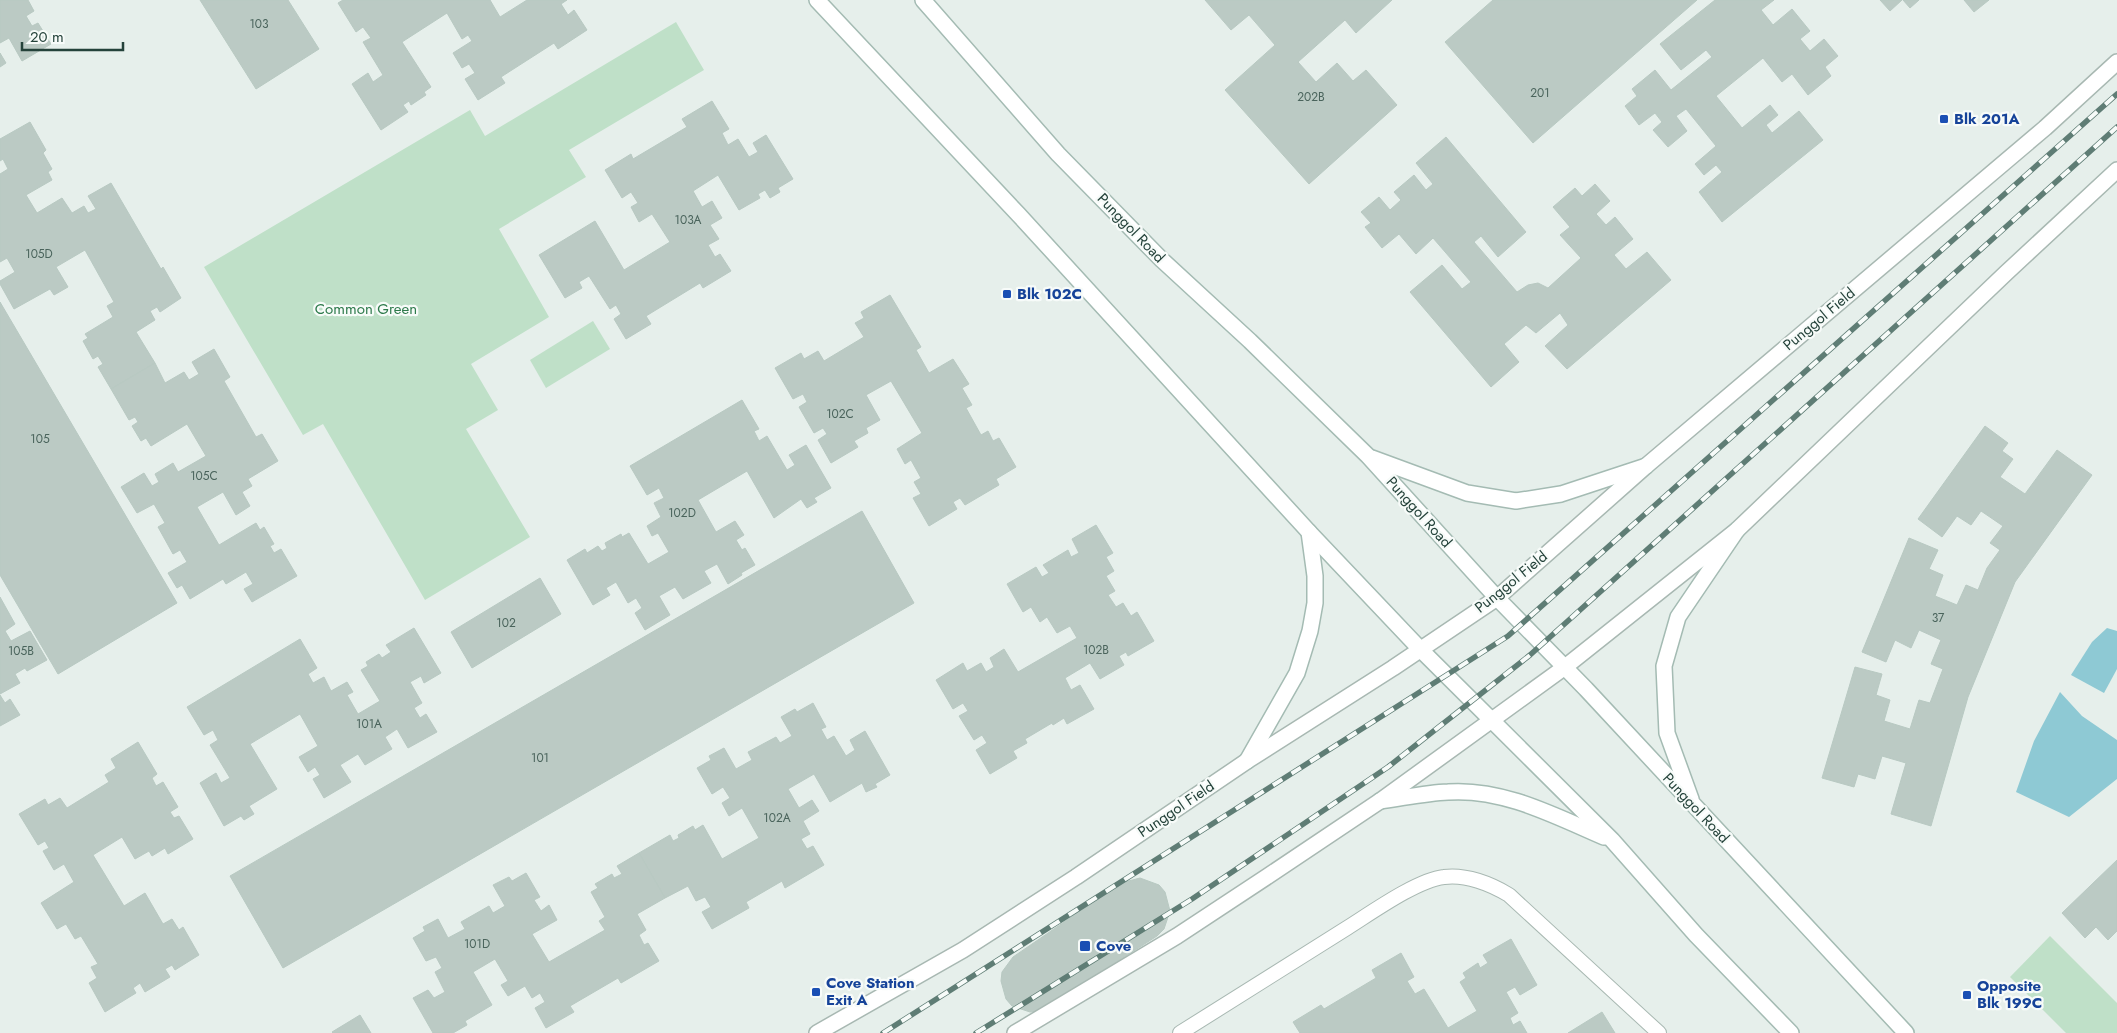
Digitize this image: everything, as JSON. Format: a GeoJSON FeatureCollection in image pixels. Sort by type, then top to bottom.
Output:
{"type":"FeatureCollection","features":[{"type":"Feature","properties":{"kind":"main road"},"geometry":{"type":"LineString","coordinates":[[817,0],[1018,214],[1309,532],[1420,649],[1493,719],[1612,840],[1696,935],[1791,1033]]}},
{"type":"Feature","properties":{"kind":"main road","name":"Punggol Road"},"geometry":{"type":"LineString","coordinates":[[922,0],[1058,154],[1162,260],[1250,341],[1368,456],[1497,598],[1565,667],[1906,1033]]}},
{"type":"Feature","properties":{"kind":"main road","name":"Punggol Field"},"geometry":{"type":"LineString","coordinates":[[817,1033],[963,950],[1497,598],[1646,466],[2045,128],[2117,62]]}},
{"type":"Feature","properties":{"kind":"main road"},"geometry":{"type":"LineString","coordinates":[[1021,1032],[1177,936],[1380,801],[1565,667],[1737,530],[2006,273],[2117,170]]}},
{"type":"Feature","properties":{"kind":"main road"},"geometry":{"type":"LineString","coordinates":[[1368,456],[1467,493],[1516,501],[1561,494],[1646,466]]}},
{"type":"Feature","properties":{"kind":"main road"},"geometry":{"type":"LineString","coordinates":[[1693,805],[1667,733],[1664,666],[1678,617],[1737,530]]}},
{"type":"Feature","properties":{"kind":"main road"},"geometry":{"type":"LineString","coordinates":[[1248,761],[1297,673],[1310,631],[1315,604],[1315,576],[1309,532]]}},
{"type":"Feature","properties":{"kind":"main road"},"geometry":{"type":"LineString","coordinates":[[1380,801],[1450,791],[1486,794],[1528,804],[1612,840]]}},
{"type":"Feature","properties":{"kind":"lane"},"geometry":{"type":"LineString","coordinates":[[1180,1033],[1398,896],[1444,877],[1482,882],[1496,887],[1509,895],[1659,1033]]}},
{"type":"Feature","properties":{"kind":"green space","name":"Common Green"},"geometry":{"type":"Polygon","coordinates":[[[676,22],[704,70],[569,150],[586,177],[499,229],[549,317],[471,364],[498,410],[466,429],[530,537],[425,600],[323,424],[303,435],[204,267],[470,110],[485,136],[676,22]]]}},
{"type":"Feature","properties":{"kind":"green space"},"geometry":{"type":"Polygon","coordinates":[[[593,321],[610,349],[546,388],[530,360],[593,321]]]}},
{"type":"Feature","properties":{"kind":"green space"},"geometry":{"type":"Polygon","coordinates":[[[2050,936],[2117,1003],[2117,1033],[2066,1033],[2010,977],[2050,936]]]}},
{"type":"Feature","properties":{"kind":"water"},"geometry":{"type":"Polygon","coordinates":[[[2107,628],[2117,631],[2117,669],[2104,693],[2071,675],[2092,642],[2107,628]]]}},
{"type":"Feature","properties":{"kind":"water"},"geometry":{"type":"Polygon","coordinates":[[[2060,692],[2082,716],[2117,740],[2117,779],[2069,817],[2016,792],[2034,741],[2060,692]]]}},
{"type":"Feature","properties":{"kind":"building"},"geometry":{"type":"Polygon","coordinates":[[[0,0],[28,0],[34,11],[26,16],[32,26],[38,23],[51,44],[22,61],[9,38],[0,43],[0,0]]]}},
{"type":"Feature","properties":{"kind":"building"},"geometry":{"type":"Polygon","coordinates":[[[200,0],[288,0],[319,49],[256,89],[200,0]]]}},
{"type":"Feature","properties":{"kind":"building"},"geometry":{"type":"Polygon","coordinates":[[[343,0],[490,0],[500,17],[527,0],[567,0],[561,4],[568,15],[574,10],[587,30],[558,49],[554,43],[501,77],[505,83],[478,100],[465,79],[475,73],[469,64],[462,68],[453,53],[472,41],[468,35],[462,39],[447,13],[402,42],[431,87],[424,92],[426,95],[411,105],[409,101],[403,105],[408,112],[381,130],[352,84],[368,73],[373,82],[383,75],[363,42],[371,38],[363,27],[356,32],[338,3],[343,0]]]}},
{"type":"Feature","properties":{"kind":"building"},"geometry":{"type":"Polygon","coordinates":[[[1205,0],[1392,0],[1356,33],[1345,20],[1298,62],[1316,82],[1337,63],[1353,81],[1366,70],[1397,105],[1309,184],[1225,90],[1275,45],[1249,15],[1231,30],[1205,0]]]}},
{"type":"Feature","properties":{"kind":"building"},"geometry":{"type":"Polygon","coordinates":[[[1493,0],[1697,0],[1533,143],[1445,42],[1493,0]]]}},
{"type":"Feature","properties":{"kind":"building"},"geometry":{"type":"Polygon","coordinates":[[[1715,0],[1774,0],[1761,10],[1773,25],[1792,9],[1810,31],[1800,39],[1810,51],[1824,39],[1838,56],[1825,67],[1831,76],[1808,95],[1792,74],[1782,82],[1763,58],[1716,96],[1742,128],[1770,105],[1778,115],[1766,125],[1772,133],[1799,111],[1823,140],[1722,222],[1699,192],[1722,172],[1716,165],[1704,175],[1695,164],[1716,146],[1686,109],[1676,116],[1687,131],[1668,147],[1653,130],[1662,122],[1655,113],[1639,125],[1625,106],[1637,96],[1632,89],[1655,70],[1671,90],[1712,57],[1706,50],[1681,70],[1660,44],[1715,0]]]}},
{"type":"Feature","properties":{"kind":"building"},"geometry":{"type":"Polygon","coordinates":[[[1880,0],[1902,0],[1890,11],[1880,0]]]}},
{"type":"Feature","properties":{"kind":"building"},"geometry":{"type":"Polygon","coordinates":[[[1903,0],[1919,0],[1910,8],[1903,0]]]}},
{"type":"Feature","properties":{"kind":"building"},"geometry":{"type":"Polygon","coordinates":[[[1964,0],[1989,0],[1974,12],[1964,0]]]}},
{"type":"Feature","properties":{"kind":"building"},"geometry":{"type":"Polygon","coordinates":[[[0,53],[6,63],[0,67],[0,53]]]}},
{"type":"Feature","properties":{"kind":"building"},"geometry":{"type":"Polygon","coordinates":[[[712,101],[729,129],[722,133],[728,145],[738,139],[749,157],[758,152],[753,143],[766,135],[793,179],[778,188],[780,192],[770,198],[765,190],[758,194],[760,198],[739,210],[718,175],[693,191],[702,207],[712,201],[722,218],[710,225],[719,239],[708,245],[715,257],[720,254],[731,271],[703,288],[700,283],[646,316],[651,324],[626,339],[614,319],[621,314],[616,305],[610,309],[589,276],[579,282],[582,288],[565,298],[539,255],[595,221],[624,270],[670,242],[652,214],[639,222],[631,207],[638,203],[631,192],[622,198],[605,170],[631,154],[633,159],[687,127],[682,119],[712,101]]]}},
{"type":"Feature","properties":{"kind":"building"},"geometry":{"type":"Polygon","coordinates":[[[30,122],[46,150],[43,153],[52,169],[48,172],[52,180],[26,195],[37,213],[62,198],[72,213],[84,206],[88,213],[96,209],[88,196],[111,183],[161,269],[163,267],[181,298],[160,312],[157,307],[150,311],[155,320],[136,332],[155,363],[111,389],[98,367],[103,364],[98,356],[93,359],[83,341],[88,338],[85,334],[113,317],[107,306],[114,302],[85,250],[56,267],[68,287],[54,295],[50,289],[14,309],[0,284],[0,281],[15,272],[7,258],[0,262],[0,174],[8,169],[3,159],[0,161],[0,139],[30,122]]]}},
{"type":"Feature","properties":{"kind":"building"},"geometry":{"type":"Polygon","coordinates":[[[1446,137],[1526,232],[1498,257],[1481,236],[1474,242],[1517,292],[1528,285],[1538,283],[1548,288],[1581,258],[1560,235],[1570,227],[1553,207],[1575,188],[1582,196],[1595,184],[1610,201],[1596,214],[1606,225],[1615,217],[1633,239],[1614,255],[1626,269],[1647,252],[1671,280],[1567,369],[1545,346],[1568,325],[1560,313],[1536,333],[1526,325],[1504,344],[1519,362],[1491,387],[1410,292],[1442,265],[1462,289],[1471,282],[1433,238],[1416,254],[1399,234],[1382,248],[1365,227],[1371,223],[1361,212],[1379,197],[1390,210],[1401,200],[1394,192],[1414,175],[1426,190],[1433,184],[1416,163],[1446,137]]]}},
{"type":"Feature","properties":{"kind":"building"},"geometry":{"type":"Polygon","coordinates":[[[890,295],[921,347],[916,350],[929,373],[953,359],[969,384],[962,388],[972,405],[966,408],[981,435],[988,431],[993,441],[999,438],[1016,467],[996,479],[999,485],[965,505],[960,498],[953,502],[957,509],[929,526],[913,498],[921,494],[914,482],[921,478],[911,460],[905,464],[897,449],[922,433],[891,381],[866,395],[880,420],[866,428],[868,433],[854,441],[858,447],[831,463],[818,440],[827,434],[823,428],[814,433],[799,407],[807,402],[803,394],[793,399],[775,368],[801,353],[804,359],[818,351],[824,361],[864,337],[855,323],[864,318],[861,312],[890,295]]]}},
{"type":"Feature","properties":{"kind":"building"},"geometry":{"type":"Polygon","coordinates":[[[0,302],[177,603],[58,674],[0,575],[0,302]]]}},
{"type":"Feature","properties":{"kind":"building"},"geometry":{"type":"Polygon","coordinates":[[[214,349],[230,377],[224,381],[256,437],[262,434],[278,461],[248,479],[252,486],[242,492],[250,506],[236,515],[223,492],[197,507],[219,545],[256,523],[260,530],[264,527],[274,544],[270,546],[274,553],[281,549],[297,576],[252,602],[244,589],[253,584],[246,572],[226,584],[223,579],[190,599],[182,585],[177,588],[168,573],[187,562],[180,550],[173,554],[158,527],[165,523],[154,504],[137,513],[121,487],[144,473],[152,486],[159,482],[155,474],[173,463],[178,472],[206,456],[187,424],[151,446],[146,438],[141,441],[132,426],[138,422],[135,417],[129,420],[111,389],[155,363],[165,383],[184,372],[189,380],[199,374],[192,362],[214,349]]]}},
{"type":"Feature","properties":{"kind":"building"},"geometry":{"type":"Polygon","coordinates":[[[742,400],[759,429],[754,431],[759,441],[767,436],[787,470],[795,465],[789,455],[806,445],[831,488],[814,498],[817,502],[807,508],[801,499],[774,518],[747,471],[698,500],[716,532],[735,521],[744,535],[736,540],[742,550],[745,548],[755,565],[741,573],[742,575],[728,584],[717,564],[704,571],[711,583],[683,599],[675,587],[659,596],[670,615],[645,630],[635,613],[642,608],[636,598],[628,603],[616,582],[606,588],[610,595],[593,605],[567,560],[585,549],[587,553],[598,546],[602,551],[607,548],[605,543],[621,534],[622,537],[629,533],[648,564],[669,552],[658,533],[652,536],[647,526],[661,517],[654,503],[664,498],[659,488],[647,495],[630,466],[742,400]]]}},
{"type":"Feature","properties":{"kind":"building"},"geometry":{"type":"Polygon","coordinates":[[[1985,426],[2008,443],[2002,451],[2013,459],[2000,477],[2025,494],[2057,450],[2092,475],[2015,582],[1968,697],[1931,826],[1891,814],[1906,763],[1882,756],[1875,779],[1858,774],[1854,787],[1822,778],[1855,667],[1882,674],[1876,695],[1890,700],[1884,721],[1910,729],[1919,700],[1930,703],[1943,669],[1931,664],[1941,640],[1919,630],[1911,648],[1895,640],[1886,662],[1862,652],[1909,538],[1938,550],[1929,569],[1943,575],[1935,596],[1957,605],[1966,585],[1978,590],[1987,568],[2000,550],[1990,543],[2003,526],[1981,511],[1971,525],[1957,516],[1942,537],[1918,519],[1985,426]]]}},
{"type":"Feature","properties":{"kind":"building"},"geometry":{"type":"Polygon","coordinates":[[[862,511],[914,603],[283,968],[230,876],[862,511]]]}},
{"type":"Feature","properties":{"kind":"building"},"geometry":{"type":"Polygon","coordinates":[[[1096,525],[1113,553],[1106,557],[1114,571],[1106,576],[1115,591],[1108,595],[1116,607],[1123,603],[1131,616],[1137,612],[1154,641],[1128,656],[1126,652],[1119,656],[1124,665],[1100,679],[1090,663],[1065,678],[1071,690],[1080,685],[1094,709],[1067,724],[1064,718],[1053,725],[1052,723],[1025,739],[1027,743],[1013,751],[1017,758],[990,774],[976,750],[987,743],[982,735],[974,740],[959,716],[968,711],[963,703],[953,709],[936,680],[963,663],[967,671],[981,663],[986,672],[994,667],[990,658],[1004,649],[1018,672],[1077,638],[1070,626],[1057,633],[1047,617],[1040,622],[1031,607],[1023,612],[1007,584],[1036,567],[1042,577],[1049,573],[1043,565],[1068,550],[1071,557],[1079,553],[1072,539],[1096,525]]]}},
{"type":"Feature","properties":{"kind":"building"},"geometry":{"type":"Polygon","coordinates":[[[540,578],[561,614],[472,668],[451,632],[540,578]]]}},
{"type":"Feature","properties":{"kind":"building"},"geometry":{"type":"Polygon","coordinates":[[[0,597],[15,624],[5,631],[11,641],[30,631],[47,660],[27,671],[25,668],[15,674],[20,683],[0,694],[0,597]]]}},
{"type":"Feature","properties":{"kind":"building"},"geometry":{"type":"Polygon","coordinates":[[[414,628],[441,673],[424,683],[421,676],[410,682],[422,703],[414,708],[420,718],[426,714],[437,732],[408,748],[397,729],[385,737],[392,749],[365,765],[358,754],[340,765],[351,782],[324,798],[313,779],[320,775],[315,767],[308,772],[299,757],[318,746],[300,714],[250,744],[277,789],[249,806],[254,814],[244,820],[241,816],[224,826],[200,783],[216,773],[221,783],[230,778],[210,745],[218,740],[213,730],[204,735],[187,707],[300,639],[317,668],[308,674],[313,683],[324,677],[331,691],[347,682],[353,692],[347,695],[358,714],[380,701],[361,670],[368,666],[366,662],[379,654],[382,658],[391,652],[386,645],[414,628]]]}},
{"type":"Feature","properties":{"kind":"building"},"geometry":{"type":"Polygon","coordinates":[[[0,695],[5,703],[10,699],[20,715],[0,726],[0,695]]]}},
{"type":"Feature","properties":{"kind":"building"},"geometry":{"type":"Polygon","coordinates":[[[813,703],[826,727],[821,729],[827,740],[834,736],[846,756],[855,750],[850,740],[865,731],[890,775],[875,784],[877,787],[866,792],[862,783],[830,802],[814,774],[788,789],[799,808],[812,800],[819,811],[803,821],[810,834],[801,839],[807,849],[813,846],[824,865],[785,888],[782,881],[746,902],[749,908],[712,929],[702,912],[711,907],[705,897],[696,901],[688,886],[665,898],[639,853],[670,835],[673,841],[679,838],[678,835],[693,826],[695,830],[703,825],[722,859],[759,838],[742,808],[729,816],[722,803],[730,798],[723,787],[712,794],[697,768],[711,760],[709,756],[724,748],[736,769],[752,760],[748,752],[776,737],[780,743],[792,736],[781,717],[795,709],[797,712],[813,703]]]}},
{"type":"Feature","properties":{"kind":"building"},"geometry":{"type":"Polygon","coordinates":[[[138,742],[157,774],[152,778],[156,786],[163,782],[178,807],[170,812],[174,818],[179,816],[193,839],[168,854],[165,848],[152,856],[149,851],[135,859],[122,837],[93,855],[124,906],[145,893],[163,924],[172,919],[179,930],[183,927],[199,955],[175,970],[172,965],[165,969],[170,977],[145,992],[140,983],[133,988],[136,993],[105,1012],[89,983],[97,978],[91,967],[98,964],[81,936],[75,939],[66,924],[57,929],[41,903],[74,882],[64,864],[54,870],[43,851],[49,848],[45,841],[38,845],[19,814],[45,799],[48,805],[60,798],[67,808],[109,782],[105,775],[116,768],[111,759],[138,742]]]}},
{"type":"Feature","properties":{"kind":"building"},"geometry":{"type":"Polygon","coordinates":[[[639,853],[665,898],[637,914],[646,930],[639,935],[644,945],[648,943],[659,961],[621,983],[618,978],[570,1006],[574,1012],[546,1028],[535,1008],[545,1002],[540,993],[532,998],[525,986],[508,996],[501,985],[508,981],[495,959],[473,972],[492,1005],[465,1021],[467,1025],[453,1033],[433,1033],[413,998],[428,990],[434,998],[445,992],[435,972],[442,968],[436,957],[426,961],[413,938],[425,931],[423,927],[438,919],[448,938],[465,929],[461,922],[489,906],[493,913],[505,906],[493,885],[509,877],[512,881],[526,873],[540,897],[534,900],[541,911],[549,905],[557,920],[532,934],[549,962],[605,930],[599,921],[605,917],[591,892],[598,888],[595,884],[612,874],[614,878],[622,874],[617,866],[639,853]]]}},
{"type":"Feature","properties":{"kind":"building"},"geometry":{"type":"Polygon","coordinates":[[[2117,860],[2117,931],[2108,940],[2096,927],[2085,938],[2062,913],[2117,860]]]}},
{"type":"Feature","properties":{"kind":"building","name":"Cove"},"geometry":{"type":"Polygon","coordinates":[[[1140,878],[1159,885],[1165,892],[1170,911],[1164,929],[1157,936],[1040,1011],[1030,1012],[1012,1006],[1006,999],[1001,981],[1002,972],[1013,957],[1121,883],[1140,878]]]}},
{"type":"Feature","properties":{"kind":"building"},"geometry":{"type":"Polygon","coordinates":[[[1511,939],[1537,985],[1520,995],[1515,987],[1506,992],[1518,1013],[1510,1018],[1513,1025],[1520,1021],[1527,1033],[1300,1033],[1293,1022],[1321,1005],[1324,1009],[1376,978],[1372,970],[1401,953],[1414,977],[1407,981],[1415,994],[1424,989],[1448,1028],[1477,1011],[1460,982],[1466,978],[1463,973],[1478,963],[1480,968],[1488,963],[1483,955],[1511,939]]]}},
{"type":"Feature","properties":{"kind":"building"},"geometry":{"type":"Polygon","coordinates":[[[1602,1012],[1615,1033],[1568,1033],[1602,1012]]]}},
{"type":"Feature","properties":{"kind":"building"},"geometry":{"type":"Polygon","coordinates":[[[360,1015],[371,1033],[332,1032],[360,1015]]]}},
{"type":"Feature","properties":{"kind":"railway"},"geometry":{"type":"LineString","coordinates":[[883,1033],[1508,636],[2117,94]]}},
{"type":"Feature","properties":{"kind":"railway"},"geometry":{"type":"LineString","coordinates":[[976,1033],[1192,899],[1388,767],[1530,655],[2117,127]]}},
{"type":"Feature","properties":{"kind":"place","name":"Blk 201A"},"geometry":{"type":"Point","coordinates":[1944,119]}},
{"type":"Feature","properties":{"kind":"place","name":"Blk 102C"},"geometry":{"type":"Point","coordinates":[1007,294]}},
{"type":"Feature","properties":{"kind":"place","name":"Cove"},"geometry":{"type":"Point","coordinates":[1085,946]}},
{"type":"Feature","properties":{"kind":"place","name":"Cove Station Exit A"},"geometry":{"type":"Point","coordinates":[816,992]}},
{"type":"Feature","properties":{"kind":"place","name":"Opposite Blk 199C"},"geometry":{"type":"Point","coordinates":[1967,995]}}]}
